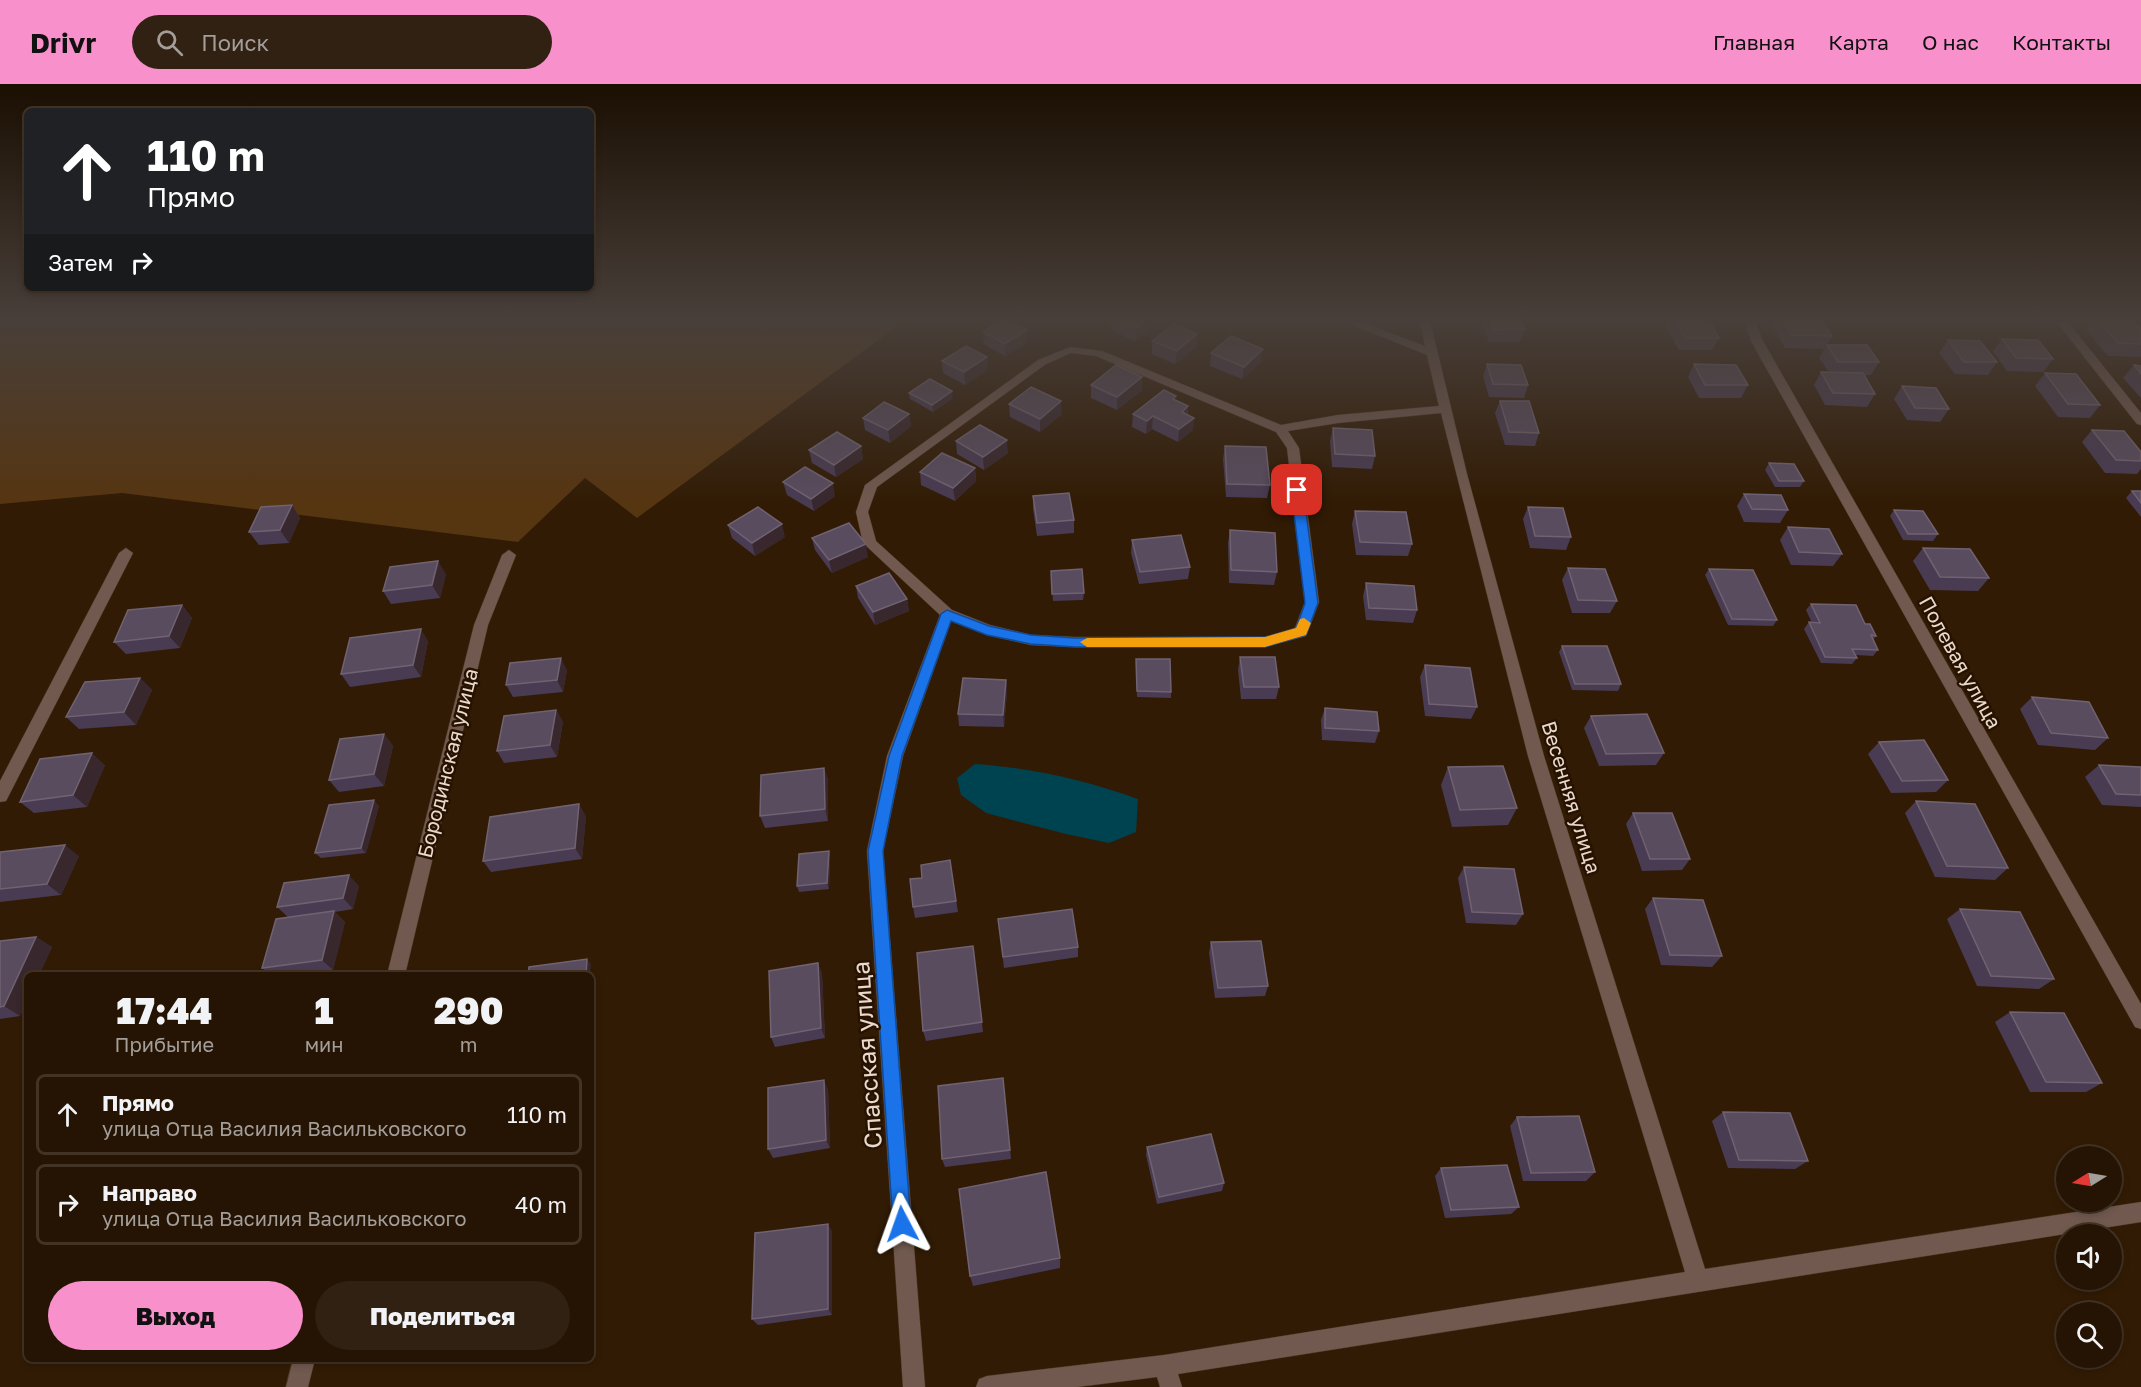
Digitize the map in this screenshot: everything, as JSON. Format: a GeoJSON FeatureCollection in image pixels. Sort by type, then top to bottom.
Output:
{"type":"FeatureCollection","features":[{"type":"Feature","properties":{"kind":"street"},"geometry":{"type":"LineString","coordinates":[[1014,382],[872,485],[862,512],[870,543],[947,614],[987,630],[1031,640],[1265,642],[1301,632],[1311,603],[1293,448],[1280,429],[1168,382]]}},
{"type":"Feature","properties":{"kind":"street","name":"Весенняя улица"},"geometry":{"type":"LineString","coordinates":[[1440,382],[1461,474],[1536,756],[1698,1280]]}},
{"type":"Feature","properties":{"kind":"street","name":"Полевая улица"},"geometry":{"type":"LineString","coordinates":[[1780,382],[2141,1021]]}},
{"type":"Feature","properties":{"kind":"street"},"geometry":{"type":"LineString","coordinates":[[2110,382],[2141,421]]}},
{"type":"Feature","properties":{"kind":"street"},"geometry":{"type":"LineString","coordinates":[[1280,429],[1338,419],[1446,409]]}},
{"type":"Feature","properties":{"kind":"street"},"geometry":{"type":"LineString","coordinates":[[0,796],[126,553]]}},
{"type":"Feature","properties":{"kind":"street","name":"Бородинская улица"},"geometry":{"type":"LineString","coordinates":[[397,972],[481,625],[509,555]]}},
{"type":"Feature","properties":{"kind":"street","name":"Спасская улица"},"geometry":{"type":"LineString","coordinates":[[914,1387],[875,851],[896,756],[947,614]]}},
{"type":"Feature","properties":{"kind":"street"},"geometry":{"type":"LineString","coordinates":[[987,1387],[1164,1366],[1698,1280],[2141,1212]]}},
{"type":"Feature","properties":{"kind":"street"},"geometry":{"type":"LineString","coordinates":[[297,1387],[303,1362]]}},
{"type":"Feature","properties":{"kind":"street"},"geometry":{"type":"LineString","coordinates":[[1164,1366],[1171,1387]]}},
{"type":"Feature","properties":{"kind":"shaded area"},"geometry":{"type":"Polygon","coordinates":[[[0,382],[822,382],[637,518],[585,478],[518,542],[122,493],[0,504],[0,382]]]}},
{"type":"Feature","properties":{"kind":"water"},"geometry":{"type":"Polygon","coordinates":[[[975,764],[1017,768],[1058,776],[1138,799],[1136,832],[1109,843],[986,813],[961,795],[957,778],[975,764]]]}},
{"type":"Feature","properties":{"kind":"building"},"geometry":{"type":"Polygon","coordinates":[[[926,382],[935,382],[952,391],[932,405],[909,393],[926,382]]]}},
{"type":"Feature","properties":{"kind":"building"},"geometry":{"type":"Polygon","coordinates":[[[1095,382],[1136,382],[1117,397],[1091,385],[1095,382]]]}},
{"type":"Feature","properties":{"kind":"building"},"geometry":{"type":"Polygon","coordinates":[[[1492,382],[1527,382],[1528,385],[1493,384],[1492,382]]]}},
{"type":"Feature","properties":{"kind":"building"},"geometry":{"type":"Polygon","coordinates":[[[1703,382],[1746,382],[1748,385],[1705,385],[1703,382]]]}},
{"type":"Feature","properties":{"kind":"building"},"geometry":{"type":"Polygon","coordinates":[[[1827,382],[1868,382],[1875,394],[1833,393],[1827,382]]]}},
{"type":"Feature","properties":{"kind":"building"},"geometry":{"type":"Polygon","coordinates":[[[2052,382],[2082,382],[2100,405],[2068,404],[2052,382]]]}},
{"type":"Feature","properties":{"kind":"building"},"geometry":{"type":"Polygon","coordinates":[[[1902,386],[1936,388],[1949,409],[1915,408],[1902,386]]]}},
{"type":"Feature","properties":{"kind":"building"},"geometry":{"type":"Polygon","coordinates":[[[1031,387],[1061,401],[1040,419],[1009,404],[1031,387]]]}},
{"type":"Feature","properties":{"kind":"building"},"geometry":{"type":"Polygon","coordinates":[[[1164,390],[1176,396],[1173,399],[1188,406],[1182,412],[1194,418],[1179,429],[1153,416],[1147,421],[1133,414],[1164,390]]]}},
{"type":"Feature","properties":{"kind":"building"},"geometry":{"type":"Polygon","coordinates":[[[1500,401],[1529,401],[1539,433],[1509,432],[1500,401]]]}},
{"type":"Feature","properties":{"kind":"building"},"geometry":{"type":"Polygon","coordinates":[[[884,402],[909,414],[888,430],[863,418],[884,402]]]}},
{"type":"Feature","properties":{"kind":"building"},"geometry":{"type":"Polygon","coordinates":[[[980,425],[1007,440],[983,457],[956,441],[980,425]]]}},
{"type":"Feature","properties":{"kind":"building"},"geometry":{"type":"Polygon","coordinates":[[[1333,428],[1372,430],[1375,456],[1335,454],[1333,428]]]}},
{"type":"Feature","properties":{"kind":"building"},"geometry":{"type":"Polygon","coordinates":[[[2092,430],[2124,431],[2141,452],[2141,461],[2116,460],[2092,430]]]}},
{"type":"Feature","properties":{"kind":"building"},"geometry":{"type":"Polygon","coordinates":[[[837,432],[861,446],[834,465],[809,450],[837,432]]]}},
{"type":"Feature","properties":{"kind":"building"},"geometry":{"type":"Polygon","coordinates":[[[1225,446],[1266,447],[1270,485],[1227,484],[1225,446]]]}},
{"type":"Feature","properties":{"kind":"building"},"geometry":{"type":"Polygon","coordinates":[[[942,453],[975,468],[953,488],[920,472],[942,453]]]}},
{"type":"Feature","properties":{"kind":"building"},"geometry":{"type":"Polygon","coordinates":[[[1769,463],[1794,464],[1804,481],[1779,481],[1769,463]]]}},
{"type":"Feature","properties":{"kind":"building"},"geometry":{"type":"Polygon","coordinates":[[[805,467],[833,483],[811,499],[783,482],[805,467]]]}},
{"type":"Feature","properties":{"kind":"building"},"geometry":{"type":"Polygon","coordinates":[[[2132,491],[2141,491],[2141,503],[2132,491]]]}},
{"type":"Feature","properties":{"kind":"building"},"geometry":{"type":"Polygon","coordinates":[[[1069,493],[1074,520],[1037,523],[1033,496],[1069,493]]]}},
{"type":"Feature","properties":{"kind":"building"},"geometry":{"type":"Polygon","coordinates":[[[1744,494],[1781,495],[1788,510],[1752,509],[1744,494]]]}},
{"type":"Feature","properties":{"kind":"building"},"geometry":{"type":"Polygon","coordinates":[[[292,505],[280,530],[249,532],[261,507],[292,505]]]}},
{"type":"Feature","properties":{"kind":"building"},"geometry":{"type":"Polygon","coordinates":[[[758,507],[782,524],[752,543],[728,525],[758,507]]]}},
{"type":"Feature","properties":{"kind":"building"},"geometry":{"type":"Polygon","coordinates":[[[1528,507],[1563,508],[1571,537],[1535,536],[1528,507]]]}},
{"type":"Feature","properties":{"kind":"building"},"geometry":{"type":"Polygon","coordinates":[[[1894,510],[1923,511],[1938,534],[1908,534],[1894,510]]]}},
{"type":"Feature","properties":{"kind":"building"},"geometry":{"type":"Polygon","coordinates":[[[1355,511],[1406,512],[1412,544],[1360,542],[1355,511]]]}},
{"type":"Feature","properties":{"kind":"building"},"geometry":{"type":"Polygon","coordinates":[[[849,523],[866,544],[829,560],[812,538],[849,523]]]}},
{"type":"Feature","properties":{"kind":"building"},"geometry":{"type":"Polygon","coordinates":[[[1788,527],[1829,529],[1842,554],[1799,552],[1788,527]]]}},
{"type":"Feature","properties":{"kind":"building"},"geometry":{"type":"Polygon","coordinates":[[[1230,530],[1275,533],[1277,572],[1231,570],[1230,530]]]}},
{"type":"Feature","properties":{"kind":"building"},"geometry":{"type":"Polygon","coordinates":[[[1181,535],[1190,567],[1140,572],[1132,540],[1181,535]]]}},
{"type":"Feature","properties":{"kind":"building"},"geometry":{"type":"Polygon","coordinates":[[[1923,548],[1970,549],[1989,578],[1940,577],[1923,548]]]}},
{"type":"Feature","properties":{"kind":"building"},"geometry":{"type":"Polygon","coordinates":[[[438,561],[432,585],[383,591],[390,567],[438,561]]]}},
{"type":"Feature","properties":{"kind":"building"},"geometry":{"type":"Polygon","coordinates":[[[1568,568],[1605,569],[1617,601],[1578,600],[1568,568]]]}},
{"type":"Feature","properties":{"kind":"building"},"geometry":{"type":"Polygon","coordinates":[[[1082,569],[1084,593],[1052,594],[1051,571],[1082,569]]]}},
{"type":"Feature","properties":{"kind":"building"},"geometry":{"type":"Polygon","coordinates":[[[1709,569],[1753,570],[1777,620],[1732,619],[1709,569]]]}},
{"type":"Feature","properties":{"kind":"building"},"geometry":{"type":"Polygon","coordinates":[[[889,573],[907,599],[873,612],[856,586],[889,573]]]}},
{"type":"Feature","properties":{"kind":"building"},"geometry":{"type":"Polygon","coordinates":[[[1366,583],[1414,586],[1417,610],[1369,608],[1366,583]]]}},
{"type":"Feature","properties":{"kind":"building"},"geometry":{"type":"Polygon","coordinates":[[[1811,604],[1856,605],[1865,624],[1870,624],[1876,636],[1871,635],[1878,650],[1852,649],[1857,658],[1825,657],[1809,622],[1820,623],[1811,604]]]}},
{"type":"Feature","properties":{"kind":"building"},"geometry":{"type":"Polygon","coordinates":[[[182,605],[169,636],[114,642],[128,610],[182,605]]]}},
{"type":"Feature","properties":{"kind":"building"},"geometry":{"type":"Polygon","coordinates":[[[421,629],[413,665],[341,674],[350,638],[421,629]]]}},
{"type":"Feature","properties":{"kind":"building"},"geometry":{"type":"Polygon","coordinates":[[[1562,646],[1607,646],[1621,684],[1575,684],[1562,646]]]}},
{"type":"Feature","properties":{"kind":"building"},"geometry":{"type":"Polygon","coordinates":[[[1240,657],[1275,657],[1279,687],[1244,687],[1240,657]]]}},
{"type":"Feature","properties":{"kind":"building"},"geometry":{"type":"Polygon","coordinates":[[[561,658],[557,680],[506,685],[510,663],[561,658]]]}},
{"type":"Feature","properties":{"kind":"building"},"geometry":{"type":"Polygon","coordinates":[[[1136,659],[1170,659],[1171,692],[1137,691],[1136,659]]]}},
{"type":"Feature","properties":{"kind":"building"},"geometry":{"type":"Polygon","coordinates":[[[1425,665],[1470,668],[1477,707],[1429,704],[1425,665]]]}},
{"type":"Feature","properties":{"kind":"building"},"geometry":{"type":"Polygon","coordinates":[[[140,678],[124,712],[66,717],[85,682],[140,678]]]}},
{"type":"Feature","properties":{"kind":"building"},"geometry":{"type":"Polygon","coordinates":[[[963,678],[1006,680],[1003,715],[958,714],[963,678]]]}},
{"type":"Feature","properties":{"kind":"building"},"geometry":{"type":"Polygon","coordinates":[[[2032,697],[2089,702],[2108,738],[2051,733],[2032,697]]]}},
{"type":"Feature","properties":{"kind":"building"},"geometry":{"type":"Polygon","coordinates":[[[1325,708],[1377,712],[1379,731],[1325,728],[1325,708]]]}},
{"type":"Feature","properties":{"kind":"building"},"geometry":{"type":"Polygon","coordinates":[[[556,710],[550,745],[497,751],[504,716],[556,710]]]}},
{"type":"Feature","properties":{"kind":"building"},"geometry":{"type":"Polygon","coordinates":[[[1647,714],[1664,753],[1606,754],[1591,716],[1647,714]]]}},
{"type":"Feature","properties":{"kind":"building"},"geometry":{"type":"Polygon","coordinates":[[[384,734],[374,774],[329,780],[340,739],[384,734]]]}},
{"type":"Feature","properties":{"kind":"building"},"geometry":{"type":"Polygon","coordinates":[[[1924,740],[1948,780],[1902,781],[1879,742],[1924,740]]]}},
{"type":"Feature","properties":{"kind":"building"},"geometry":{"type":"Polygon","coordinates":[[[92,753],[73,795],[20,802],[40,759],[92,753]]]}},
{"type":"Feature","properties":{"kind":"building"},"geometry":{"type":"Polygon","coordinates":[[[2099,765],[2141,767],[2141,795],[2116,794],[2099,765]]]}},
{"type":"Feature","properties":{"kind":"building"},"geometry":{"type":"Polygon","coordinates":[[[1503,766],[1517,808],[1460,810],[1448,767],[1503,766]]]}},
{"type":"Feature","properties":{"kind":"building"},"geometry":{"type":"Polygon","coordinates":[[[824,768],[825,809],[760,816],[761,775],[824,768]]]}},
{"type":"Feature","properties":{"kind":"building"},"geometry":{"type":"Polygon","coordinates":[[[374,800],[361,848],[315,853],[329,805],[374,800]]]}},
{"type":"Feature","properties":{"kind":"building"},"geometry":{"type":"Polygon","coordinates":[[[1916,801],[1975,804],[2008,868],[1947,866],[1916,801]]]}},
{"type":"Feature","properties":{"kind":"building"},"geometry":{"type":"Polygon","coordinates":[[[579,804],[575,848],[483,861],[490,817],[579,804]]]}},
{"type":"Feature","properties":{"kind":"building"},"geometry":{"type":"Polygon","coordinates":[[[1633,813],[1672,813],[1690,859],[1650,859],[1633,813]]]}},
{"type":"Feature","properties":{"kind":"building"},"geometry":{"type":"Polygon","coordinates":[[[65,845],[47,884],[0,889],[0,852],[65,845]]]}},
{"type":"Feature","properties":{"kind":"building"},"geometry":{"type":"Polygon","coordinates":[[[829,851],[827,883],[797,886],[799,854],[829,851]]]}},
{"type":"Feature","properties":{"kind":"building"},"geometry":{"type":"Polygon","coordinates":[[[950,860],[956,901],[913,907],[910,879],[922,878],[921,865],[950,860]]]}},
{"type":"Feature","properties":{"kind":"building"},"geometry":{"type":"Polygon","coordinates":[[[1464,867],[1514,869],[1523,914],[1472,912],[1464,867]]]}},
{"type":"Feature","properties":{"kind":"building"},"geometry":{"type":"Polygon","coordinates":[[[349,875],[343,898],[277,907],[284,883],[349,875]]]}},
{"type":"Feature","properties":{"kind":"building"},"geometry":{"type":"Polygon","coordinates":[[[1653,898],[1703,900],[1722,956],[1670,955],[1653,898]]]}},
{"type":"Feature","properties":{"kind":"building"},"geometry":{"type":"Polygon","coordinates":[[[1072,909],[1078,947],[1003,957],[998,919],[1072,909]]]}},
{"type":"Feature","properties":{"kind":"building"},"geometry":{"type":"Polygon","coordinates":[[[1960,909],[2020,912],[2054,979],[1991,976],[1960,909]]]}},
{"type":"Feature","properties":{"kind":"building"},"geometry":{"type":"Polygon","coordinates":[[[334,911],[322,960],[262,968],[276,919],[334,911]]]}},
{"type":"Feature","properties":{"kind":"building"},"geometry":{"type":"Polygon","coordinates":[[[36,937],[4,1006],[0,1007],[0,941],[36,937]]]}},
{"type":"Feature","properties":{"kind":"building"},"geometry":{"type":"Polygon","coordinates":[[[1261,941],[1268,986],[1218,988],[1211,942],[1261,941]]]}},
{"type":"Feature","properties":{"kind":"building"},"geometry":{"type":"Polygon","coordinates":[[[973,946],[982,1022],[923,1031],[917,953],[973,946]]]}},
{"type":"Feature","properties":{"kind":"building"},"geometry":{"type":"Polygon","coordinates":[[[587,959],[586,972],[528,972],[529,967],[587,959]]]}},
{"type":"Feature","properties":{"kind":"building"},"geometry":{"type":"Polygon","coordinates":[[[818,963],[821,1028],[771,1037],[769,971],[818,963]]]}},
{"type":"Feature","properties":{"kind":"building"},"geometry":{"type":"Polygon","coordinates":[[[2010,1012],[2064,1013],[2102,1083],[2046,1082],[2010,1012]]]}},
{"type":"Feature","properties":{"kind":"building"},"geometry":{"type":"Polygon","coordinates":[[[1003,1078],[1010,1150],[942,1159],[938,1086],[1003,1078]]]}},
{"type":"Feature","properties":{"kind":"building"},"geometry":{"type":"Polygon","coordinates":[[[824,1080],[826,1140],[768,1149],[768,1088],[824,1080]]]}},
{"type":"Feature","properties":{"kind":"building"},"geometry":{"type":"Polygon","coordinates":[[[1723,1112],[1790,1113],[1808,1161],[1739,1160],[1723,1112]]]}},
{"type":"Feature","properties":{"kind":"building"},"geometry":{"type":"Polygon","coordinates":[[[1579,1116],[1595,1172],[1531,1173],[1517,1117],[1579,1116]]]}},
{"type":"Feature","properties":{"kind":"building"},"geometry":{"type":"Polygon","coordinates":[[[1211,1134],[1224,1183],[1159,1197],[1147,1147],[1211,1134]]]}},
{"type":"Feature","properties":{"kind":"building"},"geometry":{"type":"Polygon","coordinates":[[[1507,1165],[1519,1207],[1451,1210],[1441,1168],[1507,1165]]]}},
{"type":"Feature","properties":{"kind":"building"},"geometry":{"type":"Polygon","coordinates":[[[1046,1172],[1060,1258],[970,1276],[959,1189],[1046,1172]]]}},
{"type":"Feature","properties":{"kind":"building"},"geometry":{"type":"Polygon","coordinates":[[[828,1224],[828,1309],[752,1319],[755,1233],[828,1224]]]}},
{"type":"Feature","properties":{"kind":"slow traffic"},"geometry":{"type":"LineString","coordinates":[[1087,642],[1265,642],[1301,632],[1304,623]]}},
{"type":"Feature","properties":{"kind":"route"},"geometry":{"type":"LineString","coordinates":[[902,1224],[875,851],[896,756],[947,614],[987,630],[1031,640],[1265,642],[1301,632],[1311,603],[1297,490]]}}]}
